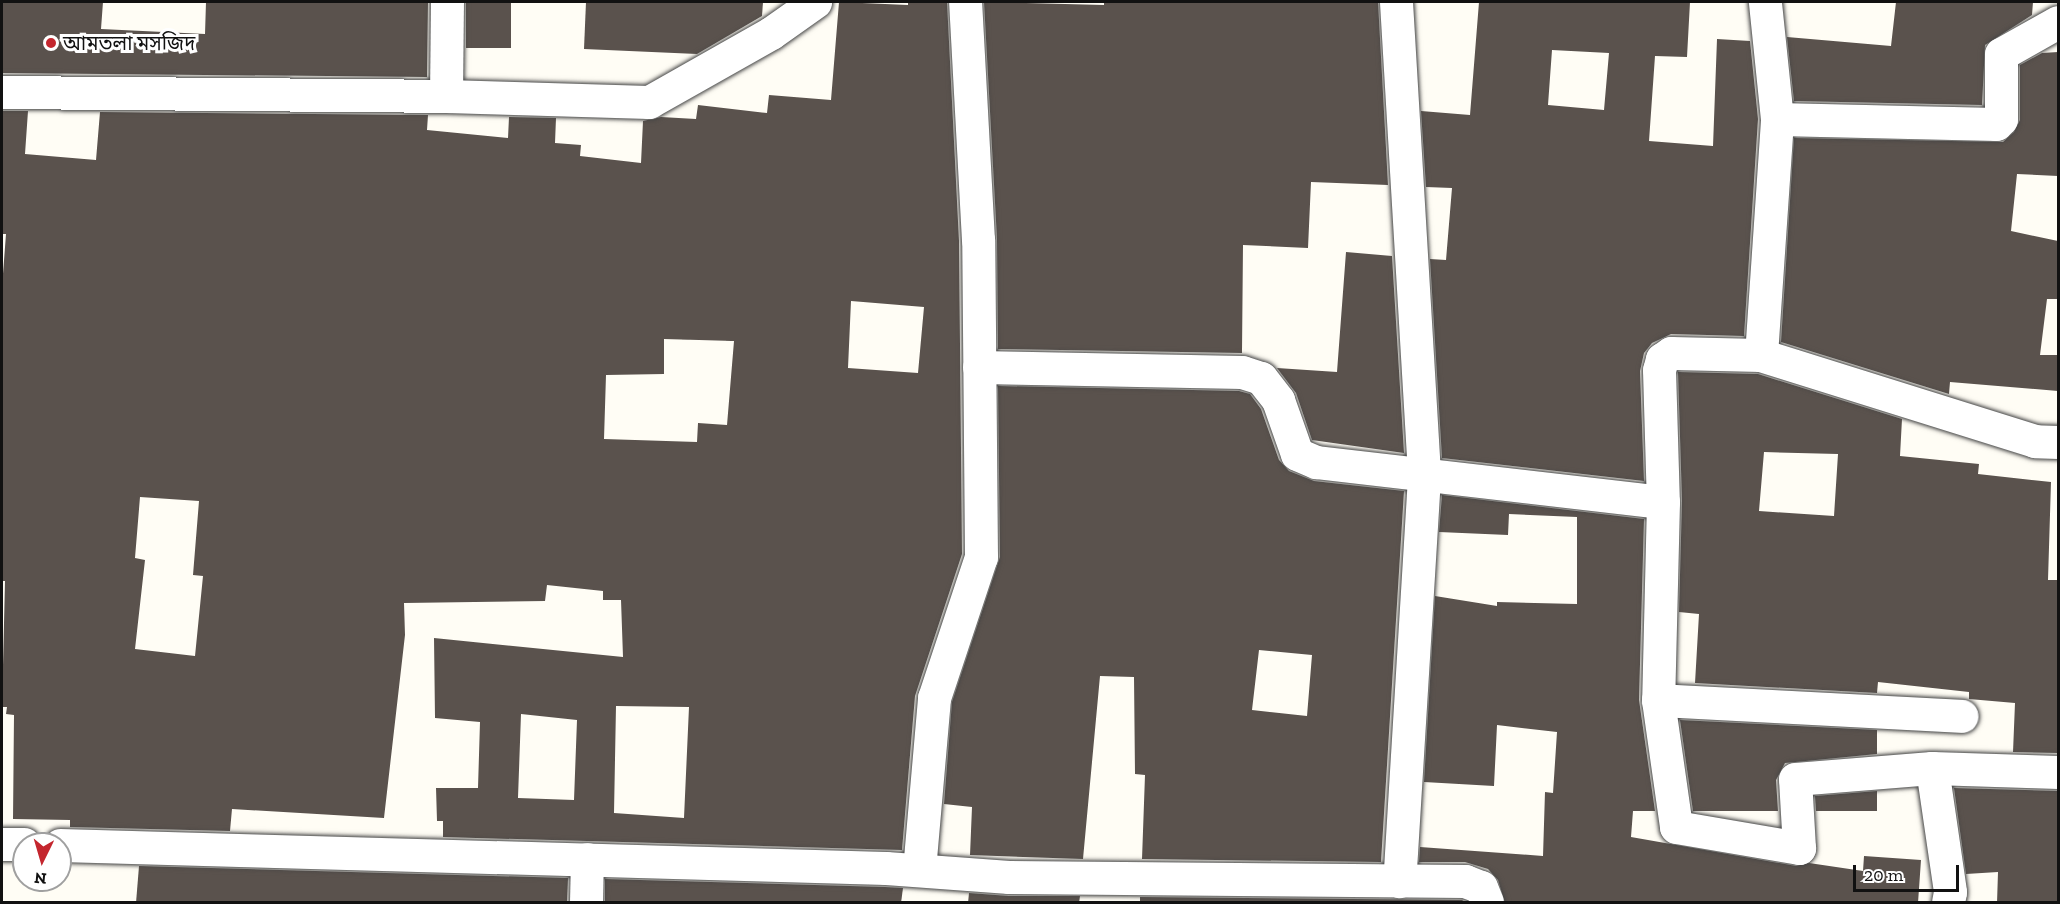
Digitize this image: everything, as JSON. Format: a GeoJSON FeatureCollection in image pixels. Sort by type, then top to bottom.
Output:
{"type":"FeatureCollection","features":[{"type":"Feature","properties":{"kind":"street"},"geometry":{"type":"LineString","coordinates":[[446,96],[447,2]]}},
{"type":"Feature","properties":{"kind":"street"},"geometry":{"type":"LineString","coordinates":[[2,92],[446,96],[649,102],[771,17],[815,2]]}},
{"type":"Feature","properties":{"kind":"street"},"geometry":{"type":"LineString","coordinates":[[919,870],[934,698],[981,557],[978,240],[965,2]]}},
{"type":"Feature","properties":{"kind":"street"},"geometry":{"type":"LineString","coordinates":[[1396,2],[1424,477],[1399,880]]}},
{"type":"Feature","properties":{"kind":"street"},"geometry":{"type":"LineString","coordinates":[[1761,355],[1777,120],[1765,2]]}},
{"type":"Feature","properties":{"kind":"street"},"geometry":{"type":"LineString","coordinates":[[1777,120],[1995,124],[2001,119],[2001,54],[2058,22]]}},
{"type":"Feature","properties":{"kind":"street"},"geometry":{"type":"LineString","coordinates":[[2058,442],[2035,441],[1761,355],[1671,353],[1662,359],[1663,502],[1658,700],[1676,827],[1798,848],[1795,779],[1932,768],[2058,772]]}},
{"type":"Feature","properties":{"kind":"street"},"geometry":{"type":"LineString","coordinates":[[979,367],[1242,372],[1261,378],[1278,400],[1297,454],[1316,462],[1424,477],[1663,502]]}},
{"type":"Feature","properties":{"kind":"street"},"geometry":{"type":"LineString","coordinates":[[1658,700],[1962,716]]}},
{"type":"Feature","properties":{"kind":"street"},"geometry":{"type":"LineString","coordinates":[[1932,768],[1950,892],[1948,903]]}},
{"type":"Feature","properties":{"kind":"street"},"geometry":{"type":"LineString","coordinates":[[72,845],[919,870],[1008,890],[1399,880],[1465,881],[1481,886],[1487,903]]}},
{"type":"Feature","properties":{"kind":"street"},"geometry":{"type":"LineString","coordinates":[[586,903],[587,859]]}},
{"type":"Feature","properties":{"kind":"building"},"geometry":{"type":"Polygon","coordinates":[[[2,2],[103,2],[101,29],[205,34],[206,2],[428,2],[427,77],[2,73],[2,2]]]}},
{"type":"Feature","properties":{"kind":"building"},"geometry":{"type":"Polygon","coordinates":[[[466,2],[511,2],[511,48],[466,48],[466,2]]]}},
{"type":"Feature","properties":{"kind":"building"},"geometry":{"type":"Polygon","coordinates":[[[586,2],[763,2],[762,16],[697,54],[584,49],[586,2]]]}},
{"type":"Feature","properties":{"kind":"building"},"geometry":{"type":"Polygon","coordinates":[[[839,2],[908,5],[908,2],[947,2],[959,241],[962,554],[915,696],[902,850],[443,837],[443,821],[437,821],[436,788],[478,788],[480,722],[435,718],[434,638],[623,657],[621,600],[603,600],[603,591],[547,585],[545,601],[404,603],[405,635],[384,818],[232,809],[230,831],[70,827],[70,820],[13,819],[14,715],[6,714],[7,707],[2,707],[5,581],[2,581],[2,287],[6,234],[2,234],[2,111],[28,111],[25,154],[96,160],[100,112],[428,115],[427,130],[508,138],[509,117],[556,118],[555,143],[581,145],[580,156],[641,163],[643,121],[661,117],[696,119],[698,105],[767,113],[769,95],[831,100],[839,2]],[[851,301],[848,368],[918,373],[924,307],[851,301]],[[664,339],[664,374],[606,375],[604,439],[697,442],[698,423],[727,425],[734,341],[664,339]],[[140,497],[135,558],[145,560],[135,649],[195,656],[203,576],[193,575],[199,501],[140,497]],[[616,706],[614,813],[684,818],[689,707],[616,706]],[[521,714],[518,798],[574,800],[577,720],[521,714]]]}},
{"type":"Feature","properties":{"kind":"building"},"geometry":{"type":"Polygon","coordinates":[[[984,2],[1104,5],[1104,2],[1378,2],[1388,185],[1311,182],[1308,248],[1243,245],[1242,353],[998,349],[997,239],[984,2]]]}},
{"type":"Feature","properties":{"kind":"building"},"geometry":{"type":"Polygon","coordinates":[[[1479,2],[1690,2],[1687,57],[1655,56],[1649,141],[1713,146],[1717,39],[1750,41],[1758,119],[1744,336],[1671,334],[1652,343],[1644,353],[1640,371],[1644,481],[1442,458],[1430,259],[1446,260],[1452,188],[1426,187],[1421,111],[1470,115],[1479,2]],[[1552,50],[1548,105],[1604,110],[1609,53],[1552,50]]]}},
{"type":"Feature","properties":{"kind":"building"},"geometry":{"type":"Polygon","coordinates":[[[1896,2],[2033,2],[2032,15],[1985,45],[1982,105],[1794,101],[1787,37],[1891,46],[1896,2]]]}},
{"type":"Feature","properties":{"kind":"building"},"geometry":{"type":"Polygon","coordinates":[[[2058,52],[2058,176],[2017,174],[2011,231],[2058,241],[2058,299],[2047,299],[2040,355],[2058,355],[2058,391],[1950,382],[1949,394],[1781,342],[1794,138],[2003,142],[2014,132],[2020,120],[2020,65],[2042,53],[2058,52]]]}},
{"type":"Feature","properties":{"kind":"building"},"geometry":{"type":"Polygon","coordinates":[[[1346,252],[1392,256],[1404,453],[1312,440],[1296,393],[1277,368],[1337,372],[1346,252]]]}},
{"type":"Feature","properties":{"kind":"building"},"geometry":{"type":"Polygon","coordinates":[[[1678,372],[1758,374],[1902,419],[1900,456],[1979,464],[1978,474],[2051,482],[2048,580],[2058,580],[2058,753],[2013,752],[2015,703],[1969,699],[1969,692],[1878,682],[1877,693],[1695,683],[1699,614],[1679,612],[1682,501],[1678,372]],[[1764,452],[1759,511],[1834,516],[1838,454],[1764,452]]]}},
{"type":"Feature","properties":{"kind":"building"},"geometry":{"type":"Polygon","coordinates":[[[998,386],[1239,391],[1250,394],[1261,409],[1279,460],[1289,471],[1314,481],[1404,491],[1381,862],[1142,859],[1145,775],[1135,774],[1134,677],[1100,676],[1083,859],[970,855],[972,807],[944,804],[952,702],[1000,557],[998,386]],[[1259,650],[1252,710],[1307,716],[1312,655],[1259,650]]]}},
{"type":"Feature","properties":{"kind":"building"},"geometry":{"type":"Polygon","coordinates":[[[1442,495],[1644,519],[1639,700],[1655,811],[1633,811],[1631,837],[1796,866],[1809,863],[1863,871],[1864,856],[1921,860],[1918,903],[1505,903],[1498,880],[1488,869],[1465,862],[1419,862],[1420,847],[1543,856],[1545,792],[1553,793],[1557,732],[1497,725],[1494,786],[1424,782],[1435,596],[1497,606],[1497,602],[1577,604],[1577,517],[1509,514],[1508,535],[1439,532],[1442,495]]]}},
{"type":"Feature","properties":{"kind":"building"},"geometry":{"type":"Polygon","coordinates":[[[1680,720],[1877,730],[1877,754],[1785,763],[1776,780],[1778,811],[1693,811],[1680,720]]]}},
{"type":"Feature","properties":{"kind":"building"},"geometry":{"type":"Polygon","coordinates":[[[1954,788],[2058,791],[2058,903],[1997,903],[1998,872],[1966,874],[1954,788]]]}},
{"type":"Feature","properties":{"kind":"building"},"geometry":{"type":"Polygon","coordinates":[[[1877,791],[1877,811],[1816,811],[1815,796],[1877,791]]]}},
{"type":"Feature","properties":{"kind":"building"},"geometry":{"type":"Polygon","coordinates":[[[139,866],[568,878],[567,903],[136,903],[139,866]]]}},
{"type":"Feature","properties":{"kind":"building"},"geometry":{"type":"Polygon","coordinates":[[[605,879],[903,888],[901,903],[605,903],[605,879]]]}},
{"type":"Feature","properties":{"kind":"building"},"geometry":{"type":"Polygon","coordinates":[[[969,893],[1009,896],[1080,896],[1079,903],[968,903],[969,893]]]}},
{"type":"Feature","properties":{"kind":"building"},"geometry":{"type":"Polygon","coordinates":[[[1140,897],[1462,900],[1467,903],[1140,903],[1140,897]]]}},
{"type":"Feature","properties":{"kind":"place","name":"আমতলা মসজিদ"},"geometry":{"type":"Point","coordinates":[51,43]}}]}
